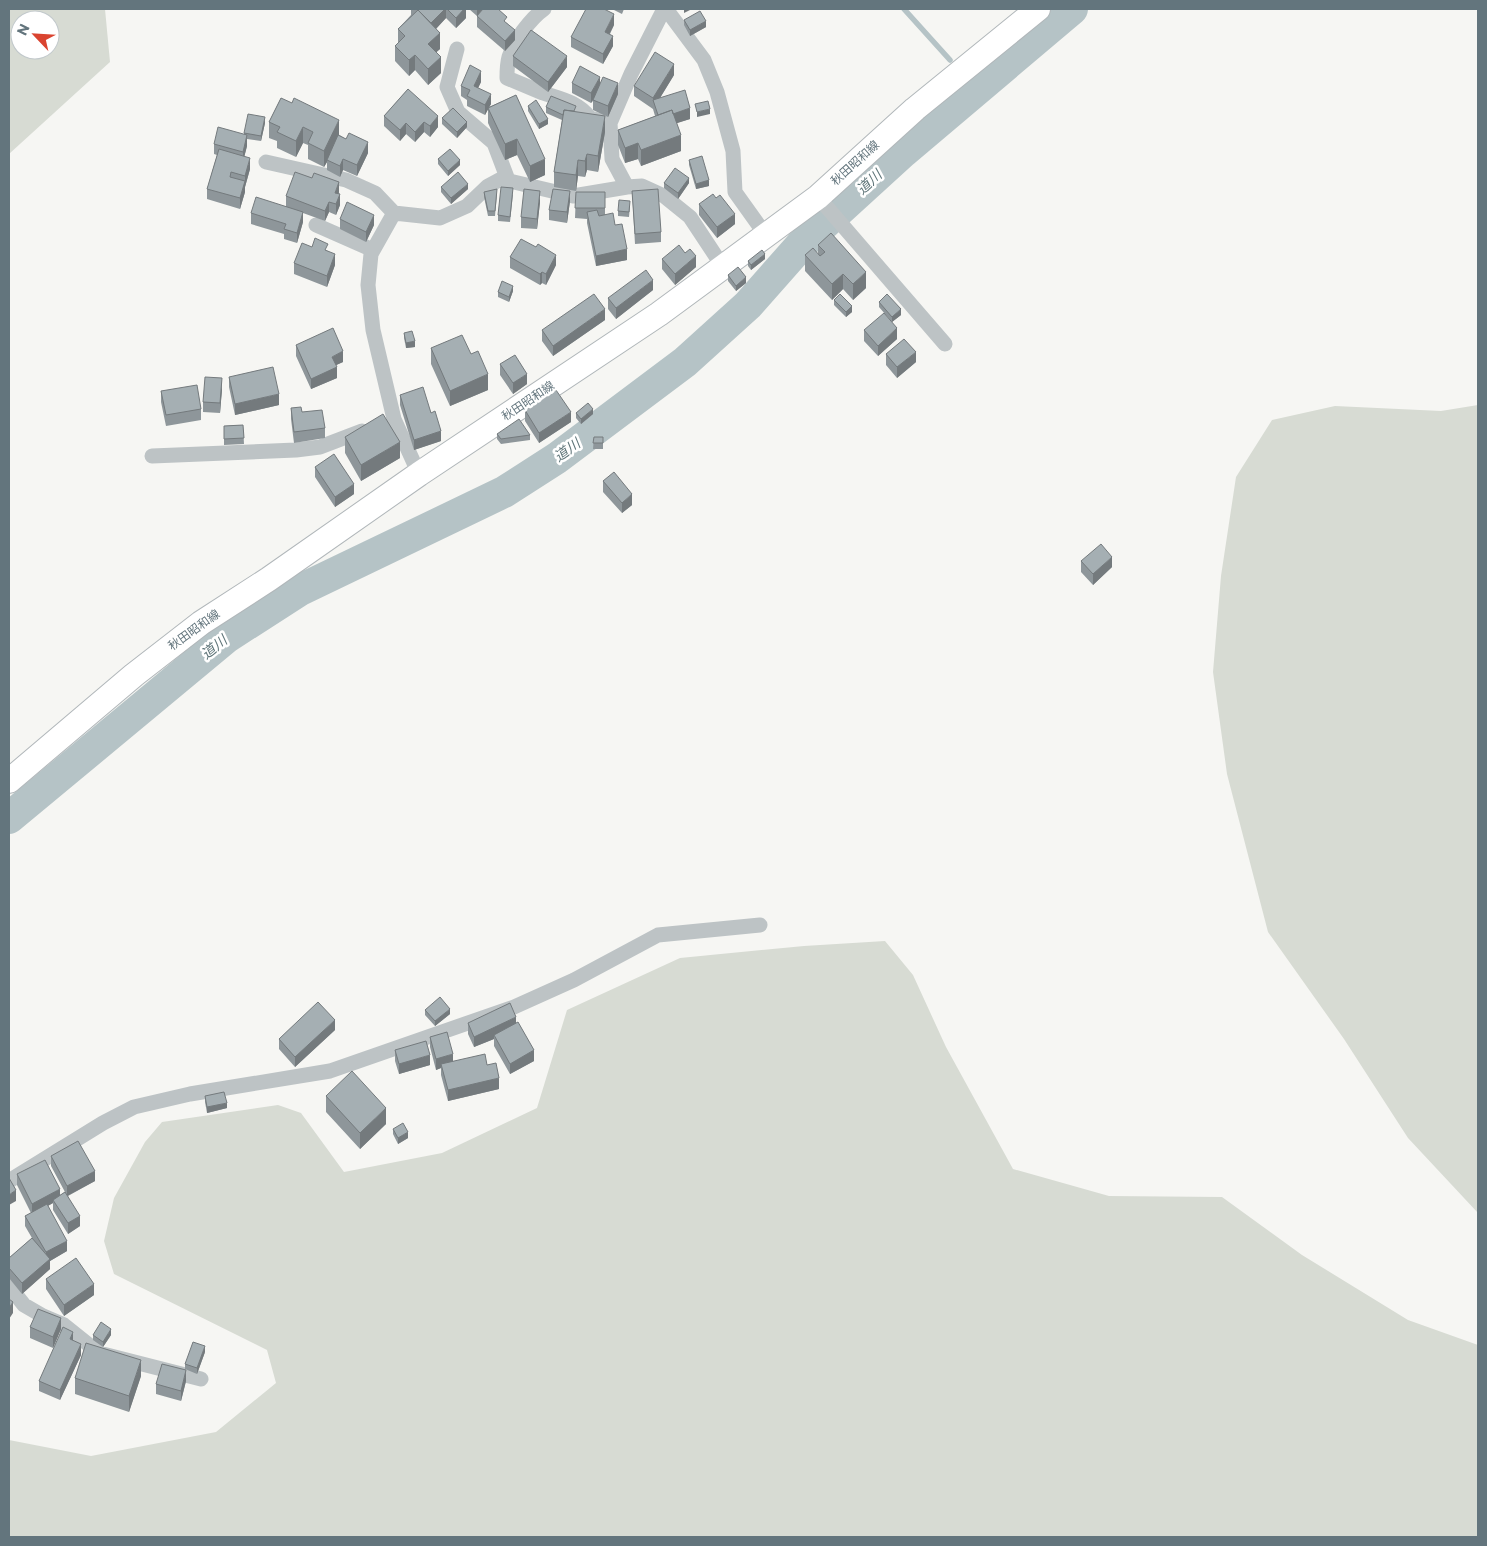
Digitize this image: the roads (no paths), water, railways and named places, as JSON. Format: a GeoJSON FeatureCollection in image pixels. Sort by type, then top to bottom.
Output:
{"type":"FeatureCollection","features":[{"type":"Feature","properties":{"kind":"main road","name":"秋田昭和線"},"geometry":{"type":"LineString","coordinates":[[9,781],[134,674],[201,623],[269,579],[419,474],[659,314],[765,234],[818,197],[915,109],[1038,9]]}},
{"type":"Feature","properties":{"kind":"street"},"geometry":{"type":"LineString","coordinates":[[544,9],[535,16],[522,33],[509,57],[507,78],[543,93],[570,101],[584,110],[590,118],[610,122]]}},
{"type":"Feature","properties":{"kind":"street"},"geometry":{"type":"LineString","coordinates":[[627,187],[612,159],[610,122],[630,74],[665,9],[704,60],[717,92],[733,151],[735,192],[765,234]]}},
{"type":"Feature","properties":{"kind":"street"},"geometry":{"type":"LineString","coordinates":[[457,49],[447,87],[458,112],[494,143],[508,180]]}},
{"type":"Feature","properties":{"kind":"street"},"geometry":{"type":"LineString","coordinates":[[266,162],[346,180],[375,192],[394,213],[440,218],[467,206],[488,186],[501,179],[573,196],[642,186],[664,196],[690,217],[723,267]]}},
{"type":"Feature","properties":{"kind":"street"},"geometry":{"type":"LineString","coordinates":[[818,197],[945,344]]}},
{"type":"Feature","properties":{"kind":"street"},"geometry":{"type":"LineString","coordinates":[[394,213],[371,254],[368,285],[384,422],[419,474]]}},
{"type":"Feature","properties":{"kind":"street"},"geometry":{"type":"LineString","coordinates":[[316,225],[373,250]]}},
{"type":"Feature","properties":{"kind":"street"},"geometry":{"type":"LineString","coordinates":[[152,456],[296,450],[320,447],[384,422]]}},
{"type":"Feature","properties":{"kind":"street"},"geometry":{"type":"LineString","coordinates":[[9,1181],[103,1123],[134,1107],[190,1094],[330,1071],[514,1007],[574,980],[658,935],[760,924]]}},
{"type":"Feature","properties":{"kind":"street"},"geometry":{"type":"LineString","coordinates":[[9,1286],[24,1305],[64,1325],[99,1353],[202,1380]]}},
{"type":"Feature","properties":{"kind":"waterway"},"geometry":{"type":"LineString","coordinates":[[904,9],[950,60]]}},
{"type":"Feature","properties":{"kind":"waterway","name":"道川"},"geometry":{"type":"LineString","coordinates":[[9,818],[227,637],[300,590],[504,492],[557,458],[685,362],[748,305],[801,245],[903,152],[1072,9]]}},
{"type":"Feature","properties":{"kind":"waterway"},"geometry":{"type":"LineString","coordinates":[[969,86],[974,93]]}}]}
